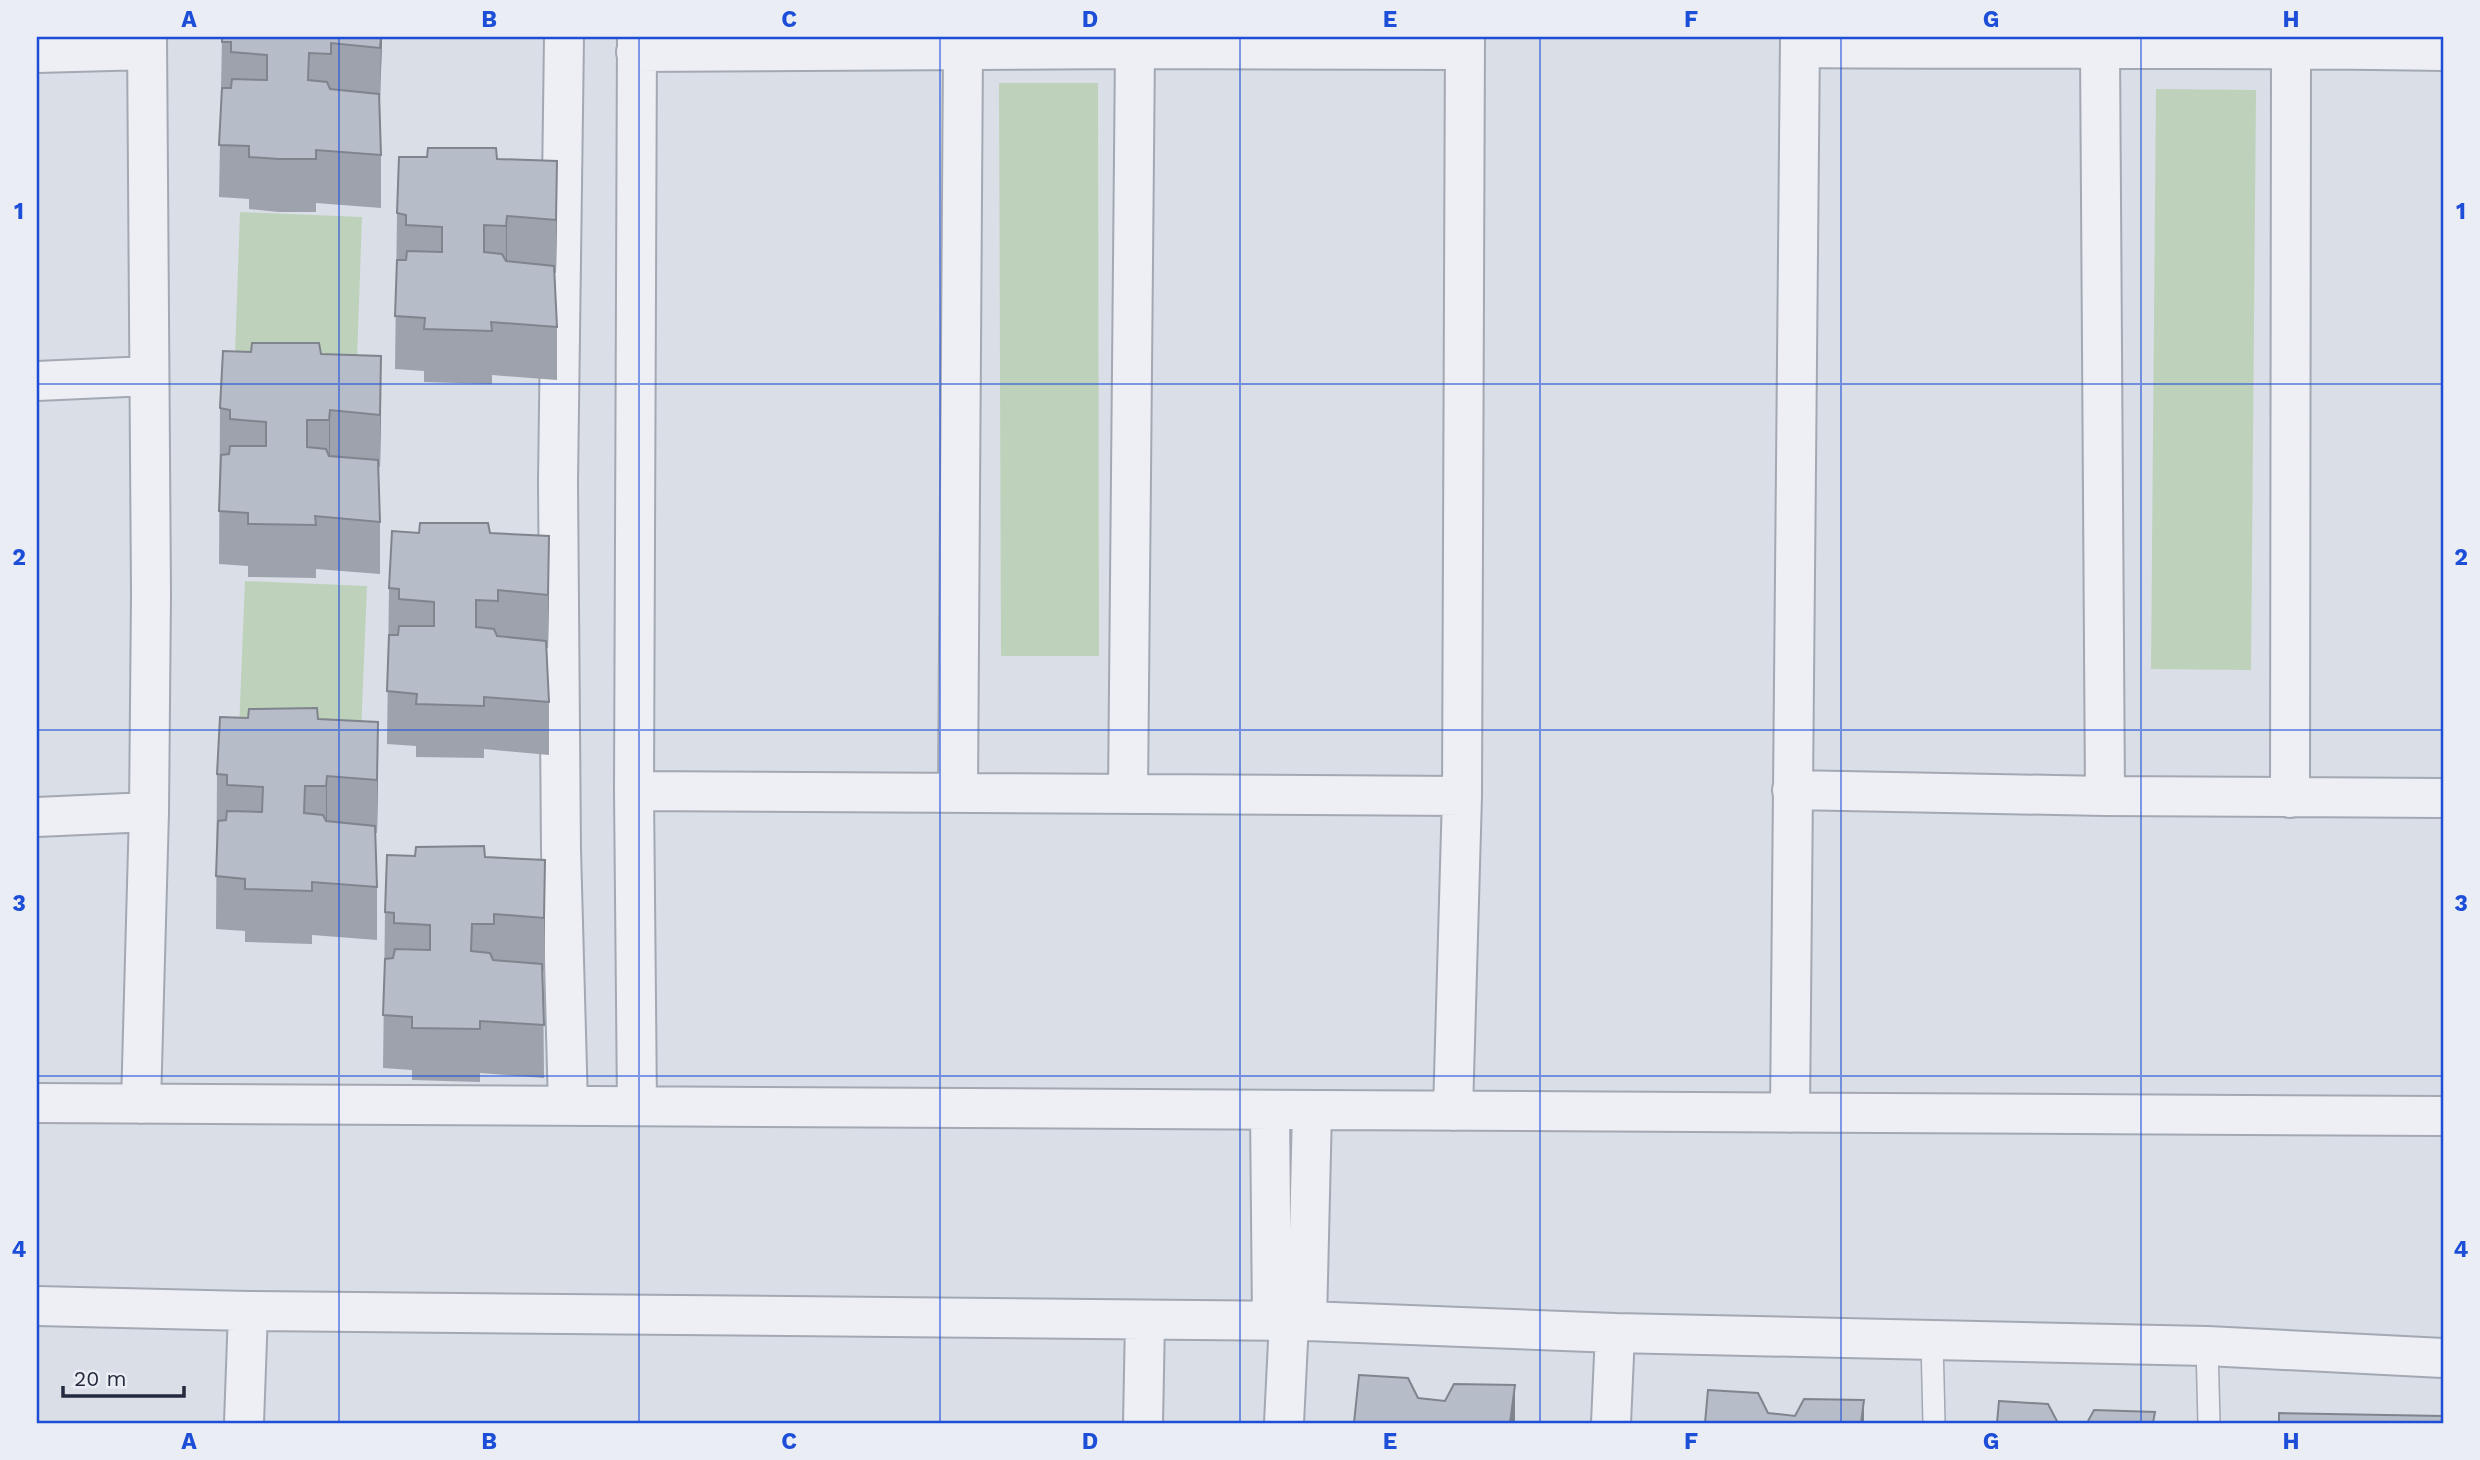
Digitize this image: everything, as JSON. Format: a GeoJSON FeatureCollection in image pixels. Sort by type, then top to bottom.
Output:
{"type":"FeatureCollection","features":[{"type":"Feature","properties":{"kind":"street"},"geometry":{"type":"LineString","coordinates":[[564,37],[551,112],[549,849],[568,1106]]}},
{"type":"Feature","properties":{"kind":"street"},"geometry":{"type":"LineString","coordinates":[[1790,1113],[1800,43],[2100,50],[2291,48],[2443,51]]}},
{"type":"Feature","properties":{"kind":"street"},"geometry":{"type":"LineString","coordinates":[[37,53],[147,44],[151,594],[149,812],[141,1104]]}},
{"type":"Feature","properties":{"kind":"street"},"geometry":{"type":"LineString","coordinates":[[637,1106],[634,791],[636,44],[963,50],[1465,44],[1462,796],[1453,1111]]}},
{"type":"Feature","properties":{"kind":"street"},"geometry":{"type":"LineString","coordinates":[[2290,797],[2291,48]]}},
{"type":"Feature","properties":{"kind":"street"},"geometry":{"type":"LineString","coordinates":[[1128,794],[1135,49]]}},
{"type":"Feature","properties":{"kind":"street"},"geometry":{"type":"LineString","coordinates":[[958,793],[963,50]]}},
{"type":"Feature","properties":{"kind":"street"},"geometry":{"type":"LineString","coordinates":[[2100,50],[2105,796]]}},
{"type":"Feature","properties":{"kind":"street"},"geometry":{"type":"LineString","coordinates":[[37,381],[149,376]]}},
{"type":"Feature","properties":{"kind":"street"},"geometry":{"type":"LineString","coordinates":[[1792,790],[2105,796],[2443,798]]}},
{"type":"Feature","properties":{"kind":"street"},"geometry":{"type":"LineString","coordinates":[[634,791],[1462,796]]}},
{"type":"Feature","properties":{"kind":"street"},"geometry":{"type":"LineString","coordinates":[[37,817],[149,812]]}},
{"type":"Feature","properties":{"kind":"street"},"geometry":{"type":"LineString","coordinates":[[37,1103],[2443,1116]]}},
{"type":"Feature","properties":{"kind":"street"},"geometry":{"type":"LineString","coordinates":[[1270,1110],[1289,1320]]}},
{"type":"Feature","properties":{"kind":"street"},"geometry":{"type":"LineString","coordinates":[[1284,1423],[1289,1320],[1312,1110]]}},
{"type":"Feature","properties":{"kind":"street"},"geometry":{"type":"LineString","coordinates":[[37,1306],[248,1311],[1145,1321],[1289,1320],[1615,1333],[2207,1346],[2443,1358]]}},
{"type":"Feature","properties":{"kind":"street"},"geometry":{"type":"LineString","coordinates":[[244,1423],[248,1311]]}},
{"type":"Feature","properties":{"kind":"street"},"geometry":{"type":"LineString","coordinates":[[1143,1423],[1145,1321]]}},
{"type":"Feature","properties":{"kind":"street"},"geometry":{"type":"LineString","coordinates":[[1612,1423],[1615,1333]]}},
{"type":"Feature","properties":{"kind":"lane"},"geometry":{"type":"LineString","coordinates":[[1932,1340],[1934,1423]]}},
{"type":"Feature","properties":{"kind":"lane"},"geometry":{"type":"LineString","coordinates":[[2207,1346],[2209,1423]]}},
{"type":"Feature","properties":{"kind":"green space"},"geometry":{"type":"Polygon","coordinates":[[[999,83],[1098,83],[1099,656],[1001,656],[999,83]]]}},
{"type":"Feature","properties":{"kind":"green space"},"geometry":{"type":"Polygon","coordinates":[[[2156,89],[2256,90],[2251,670],[2151,669],[2156,89]]]}},
{"type":"Feature","properties":{"kind":"green space"},"geometry":{"type":"Polygon","coordinates":[[[240,212],[362,217],[356,389],[234,384],[240,212]]]}},
{"type":"Feature","properties":{"kind":"green space"},"geometry":{"type":"Polygon","coordinates":[[[245,581],[367,586],[360,758],[238,754],[245,581]]]}},
{"type":"Feature","properties":{"kind":"building"},"geometry":{"type":"Polygon","coordinates":[[[222,37],[381,37],[380,48],[331,43],[331,54],[309,53],[308,80],[327,82],[330,89],[379,94],[381,155],[316,150],[316,159],[279,159],[249,157],[249,146],[219,145],[222,88],[231,88],[232,79],[267,80],[267,55],[231,52],[231,42],[222,42],[222,37]]]}},
{"type":"Feature","properties":{"kind":"building"},"geometry":{"type":"Polygon","coordinates":[[[428,148],[496,148],[497,159],[557,161],[556,220],[507,216],[506,226],[484,225],[484,252],[502,254],[506,261],[554,266],[557,327],[491,322],[492,331],[424,329],[425,318],[395,316],[397,260],[406,260],[407,251],[442,252],[442,227],[406,225],[406,215],[397,213],[399,157],[427,157],[428,148]]]}},
{"type":"Feature","properties":{"kind":"building"},"geometry":{"type":"Polygon","coordinates":[[[252,343],[319,343],[321,354],[381,356],[380,415],[330,410],[329,420],[307,420],[307,447],[326,449],[329,456],[378,460],[380,522],[315,516],[316,525],[248,524],[248,513],[219,511],[221,455],[229,454],[230,446],[266,446],[266,422],[230,419],[230,410],[220,408],[223,351],[251,352],[252,343]]]}},
{"type":"Feature","properties":{"kind":"building"},"geometry":{"type":"Polygon","coordinates":[[[420,523],[488,523],[490,533],[549,536],[548,595],[498,590],[498,601],[476,600],[476,627],[494,629],[497,636],[546,641],[549,702],[484,697],[484,706],[416,704],[417,694],[387,691],[389,635],[398,635],[399,626],[434,626],[434,602],[399,599],[399,589],[389,588],[392,531],[419,533],[420,523]]]}},
{"type":"Feature","properties":{"kind":"building"},"geometry":{"type":"Polygon","coordinates":[[[317,708],[318,719],[378,722],[377,780],[327,776],[326,786],[305,786],[304,813],[323,815],[326,821],[375,826],[377,887],[312,882],[312,891],[245,889],[245,879],[216,876],[218,821],[226,820],[227,811],[262,812],[263,787],[227,785],[227,775],[217,774],[220,717],[248,718],[249,709],[317,708]]]}},
{"type":"Feature","properties":{"kind":"building"},"geometry":{"type":"Polygon","coordinates":[[[484,846],[485,857],[545,860],[544,918],[494,914],[494,924],[472,924],[471,951],[490,953],[493,960],[542,964],[544,1025],[480,1021],[480,1029],[412,1028],[412,1017],[383,1015],[385,959],[393,958],[395,949],[430,950],[430,925],[394,923],[394,913],[385,912],[387,855],[415,856],[416,847],[484,846]]]}},
{"type":"Feature","properties":{"kind":"building"},"geometry":{"type":"Polygon","coordinates":[[[1359,1375],[1408,1378],[1418,1398],[1445,1401],[1454,1384],[1515,1385],[1510,1423],[1354,1423],[1359,1375]]]}},
{"type":"Feature","properties":{"kind":"building"},"geometry":{"type":"Polygon","coordinates":[[[1708,1390],[1758,1393],[1768,1413],[1795,1416],[1804,1399],[1864,1400],[1861,1423],[1705,1423],[1708,1390]]]}},
{"type":"Feature","properties":{"kind":"building"},"geometry":{"type":"Polygon","coordinates":[[[1999,1401],[2048,1404],[2058,1423],[1997,1423],[1999,1401]]]}},
{"type":"Feature","properties":{"kind":"building"},"geometry":{"type":"Polygon","coordinates":[[[2094,1410],[2155,1412],[2153,1423],[2087,1423],[2094,1410]]]}},
{"type":"Feature","properties":{"kind":"building"},"geometry":{"type":"Polygon","coordinates":[[[2279,1413],[2443,1416],[2443,1423],[2279,1423],[2279,1413]]]}}]}
